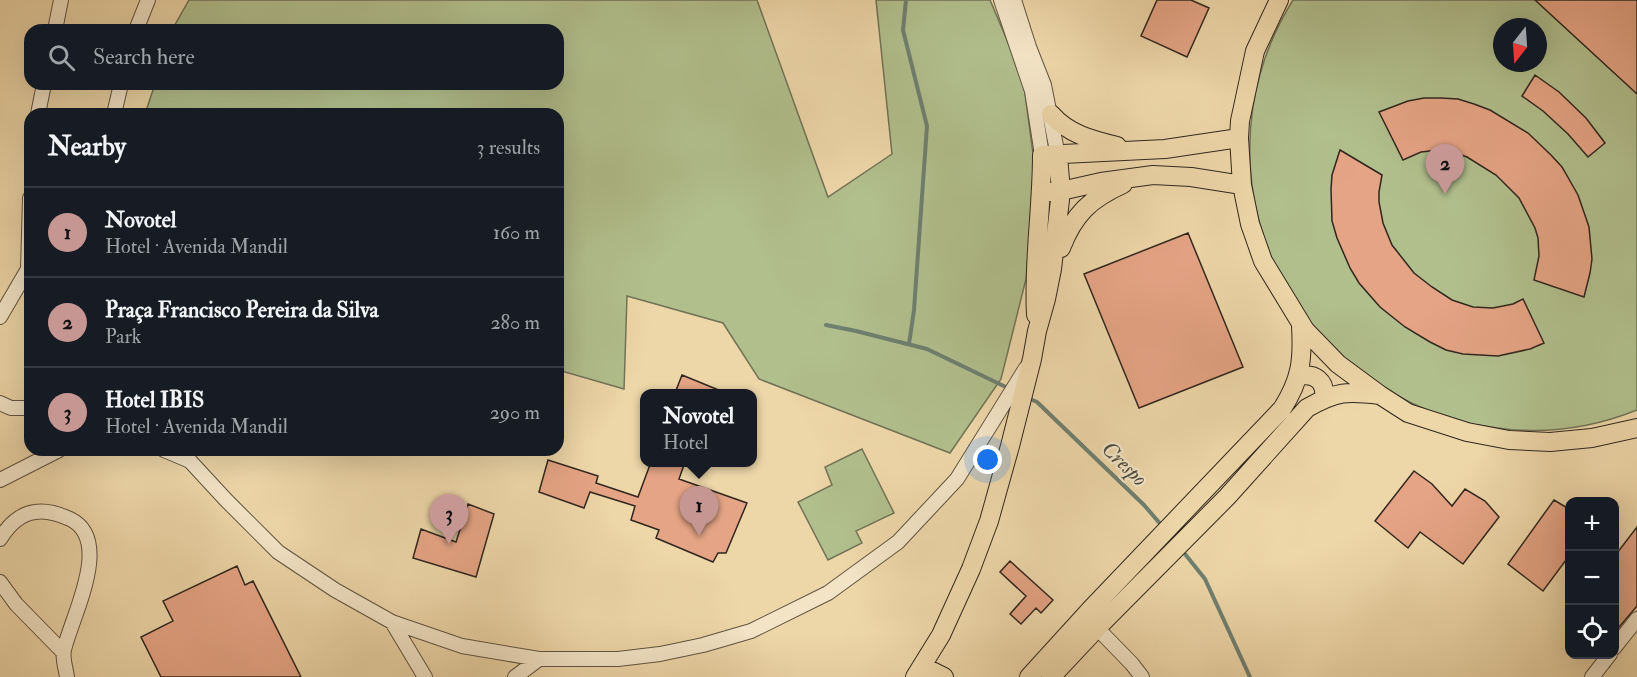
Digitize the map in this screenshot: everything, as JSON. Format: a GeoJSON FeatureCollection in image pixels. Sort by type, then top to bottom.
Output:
{"type":"FeatureCollection","features":[{"type":"Feature","properties":{"kind":"main road"},"geometry":{"type":"LineString","coordinates":[[1279,0],[1255,51],[1240,121],[1242,185],[1250,224],[1263,261],[1302,326],[1338,364],[1408,413],[1467,432],[1509,440],[1550,442],[1592,438],[1637,428]]}},
{"type":"Feature","properties":{"kind":"main road"},"geometry":{"type":"LineString","coordinates":[[1051,114],[1060,124],[1089,139],[1136,151]]}},
{"type":"Feature","properties":{"kind":"main road"},"geometry":{"type":"LineString","coordinates":[[1050,156],[1165,149],[1239,138]]}},
{"type":"Feature","properties":{"kind":"main road"},"geometry":{"type":"LineString","coordinates":[[944,677],[918,672],[941,635],[967,579],[989,521],[1010,446],[1052,269],[1061,191],[1050,156]]}},
{"type":"Feature","properties":{"kind":"main road"},"geometry":{"type":"LineString","coordinates":[[1036,331],[1035,292],[1042,192],[1050,156]]}},
{"type":"Feature","properties":{"kind":"main road"},"geometry":{"type":"LineString","coordinates":[[1042,192],[1061,191],[1101,182],[1153,175],[1191,177],[1242,185]]}},
{"type":"Feature","properties":{"kind":"main road"},"geometry":{"type":"LineString","coordinates":[[1052,269],[1069,228],[1087,206],[1104,193],[1139,177]]}},
{"type":"Feature","properties":{"kind":"main road"},"geometry":{"type":"LineString","coordinates":[[1029,677],[1282,409],[1299,376],[1302,326]]}},
{"type":"Feature","properties":{"kind":"main road"},"geometry":{"type":"LineString","coordinates":[[1299,376],[1317,377],[1323,384],[1324,398]]}},
{"type":"Feature","properties":{"kind":"main road"},"geometry":{"type":"LineString","coordinates":[[1051,677],[1227,497],[1307,408],[1324,398],[1340,393],[1380,395]]}},
{"type":"Feature","properties":{"kind":"street"},"geometry":{"type":"LineString","coordinates":[[56,24],[61,0]]}},
{"type":"Feature","properties":{"kind":"street"},"geometry":{"type":"LineString","coordinates":[[138,24],[148,0]]}},
{"type":"Feature","properties":{"kind":"street"},"geometry":{"type":"LineString","coordinates":[[1001,0],[1032,91],[1050,156]]}},
{"type":"Feature","properties":{"kind":"street"},"geometry":{"type":"LineString","coordinates":[[1014,0],[1044,85],[1051,114],[1050,156]]}},
{"type":"Feature","properties":{"kind":"street"},"geometry":{"type":"LineString","coordinates":[[39,108],[43,90]]}},
{"type":"Feature","properties":{"kind":"street"},"geometry":{"type":"LineString","coordinates":[[115,108],[119,90]]}},
{"type":"Feature","properties":{"kind":"street"},"geometry":{"type":"LineString","coordinates":[[0,318],[24,279]]}},
{"type":"Feature","properties":{"kind":"street"},"geometry":{"type":"LineString","coordinates":[[188,456],[226,500],[279,552],[335,590],[392,622],[462,646],[539,660],[618,659],[660,654],[704,645],[751,631],[828,593],[898,542],[957,479],[1032,359]]}},
{"type":"Feature","properties":{"kind":"street"},"geometry":{"type":"LineString","coordinates":[[0,403],[11,408],[24,408]]}},
{"type":"Feature","properties":{"kind":"street"},"geometry":{"type":"LineString","coordinates":[[0,480],[47,456]]}},
{"type":"Feature","properties":{"kind":"street"},"geometry":{"type":"LineString","coordinates":[[0,539],[7,527],[19,517],[31,512],[43,511],[62,515],[76,522],[86,534],[89,565],[63,652],[67,677]]}},
{"type":"Feature","properties":{"kind":"street"},"geometry":{"type":"LineString","coordinates":[[0,582],[16,604],[63,652]]}},
{"type":"Feature","properties":{"kind":"street"},"geometry":{"type":"LineString","coordinates":[[1619,641],[1637,618]]}},
{"type":"Feature","properties":{"kind":"street"},"geometry":{"type":"LineString","coordinates":[[392,622],[425,677]]}},
{"type":"Feature","properties":{"kind":"street"},"geometry":{"type":"LineString","coordinates":[[1097,628],[1142,677]]}},
{"type":"Feature","properties":{"kind":"street"},"geometry":{"type":"LineString","coordinates":[[1592,677],[1606,659]]}},
{"type":"Feature","properties":{"kind":"street"},"geometry":{"type":"LineString","coordinates":[[515,677],[539,660]]}},
{"type":"Feature","properties":{"kind":"green space"},"geometry":{"type":"Polygon","coordinates":[[[189,0],[757,0],[828,197],[892,154],[876,0],[990,0],[1023,78],[1035,169],[1026,279],[1001,379],[950,453],[759,379],[723,323],[627,296],[624,389],[564,372],[564,108],[147,108],[153,90],[564,90],[564,24],[175,24],[189,0]]]}},
{"type":"Feature","properties":{"kind":"green space"},"geometry":{"type":"Polygon","coordinates":[[[1293,0],[1637,0],[1637,410],[1601,422],[1565,429],[1527,430],[1466,424],[1435,414],[1392,393],[1344,359],[1306,317],[1277,270],[1258,218],[1250,163],[1253,107],[1267,52],[1293,0]]]}},
{"type":"Feature","properties":{"kind":"green space"},"geometry":{"type":"Polygon","coordinates":[[[862,449],[894,513],[856,531],[862,543],[828,560],[798,502],[832,485],[825,467],[862,449]]]}},
{"type":"Feature","properties":{"kind":"building"},"geometry":{"type":"Polygon","coordinates":[[[1157,0],[1191,0],[1209,8],[1187,57],[1141,36],[1157,0]]]}},
{"type":"Feature","properties":{"kind":"building"},"geometry":{"type":"Polygon","coordinates":[[[1535,0],[1637,0],[1637,94],[1535,0]]]}},
{"type":"Feature","properties":{"kind":"building"},"geometry":{"type":"Polygon","coordinates":[[[1535,75],[1559,92],[1586,118],[1605,143],[1588,157],[1568,134],[1543,111],[1522,96],[1535,75]]]}},
{"type":"Feature","properties":{"kind":"building"},"geometry":{"type":"Polygon","coordinates":[[[1424,98],[1458,99],[1490,110],[1528,133],[1562,167],[1578,195],[1589,227],[1592,259],[1584,297],[1534,280],[1539,256],[1535,228],[1519,198],[1496,175],[1467,157],[1449,151],[1421,152],[1403,160],[1379,112],[1408,101],[1424,98]]]}},
{"type":"Feature","properties":{"kind":"building"},"geometry":{"type":"Polygon","coordinates":[[[1340,150],[1382,175],[1379,202],[1383,223],[1392,245],[1414,273],[1452,300],[1473,307],[1493,308],[1513,304],[1523,299],[1544,343],[1530,349],[1498,356],[1463,354],[1446,350],[1430,342],[1405,327],[1380,307],[1359,283],[1350,268],[1332,221],[1332,175],[1340,150]]]}},
{"type":"Feature","properties":{"kind":"building"},"geometry":{"type":"Polygon","coordinates":[[[1188,233],[1243,367],[1139,408],[1084,274],[1188,233]]]}},
{"type":"Feature","properties":{"kind":"building"},"geometry":{"type":"Polygon","coordinates":[[[682,375],[716,389],[677,389],[682,375]]]}},
{"type":"Feature","properties":{"kind":"building"},"geometry":{"type":"Polygon","coordinates":[[[548,460],[598,476],[596,483],[638,497],[649,467],[683,467],[679,479],[747,503],[726,553],[718,553],[713,562],[656,538],[659,530],[631,520],[635,506],[590,492],[584,508],[539,492],[548,460]]]}},
{"type":"Feature","properties":{"kind":"building"},"geometry":{"type":"Polygon","coordinates":[[[1414,471],[1432,484],[1452,506],[1465,489],[1485,501],[1499,517],[1463,564],[1420,532],[1408,548],[1375,521],[1414,471]]]}},
{"type":"Feature","properties":{"kind":"building"},"geometry":{"type":"Polygon","coordinates":[[[1554,500],[1565,507],[1565,561],[1543,591],[1508,564],[1554,500]]]}},
{"type":"Feature","properties":{"kind":"building"},"geometry":{"type":"Polygon","coordinates":[[[468,504],[494,514],[476,577],[413,558],[421,529],[456,542],[468,504]]]}},
{"type":"Feature","properties":{"kind":"building"},"geometry":{"type":"Polygon","coordinates":[[[1637,527],[1637,606],[1619,627],[1619,551],[1637,527]]]}},
{"type":"Feature","properties":{"kind":"building"},"geometry":{"type":"Polygon","coordinates":[[[1010,561],[1053,600],[1041,613],[1036,608],[1021,624],[1010,614],[1026,596],[1000,572],[1010,561]]]}},
{"type":"Feature","properties":{"kind":"building"},"geometry":{"type":"Polygon","coordinates":[[[237,566],[245,585],[253,581],[301,677],[161,677],[141,637],[173,621],[163,601],[237,566]]]}},
{"type":"Feature","properties":{"kind":"waterway","name":"Crespo"},"geometry":{"type":"LineString","coordinates":[[906,0],[903,30],[927,126],[914,310],[909,344]]}},
{"type":"Feature","properties":{"kind":"waterway","name":"Crespo"},"geometry":{"type":"LineString","coordinates":[[826,325],[927,349],[1010,389]]}},
{"type":"Feature","properties":{"kind":"waterway","name":"Crespo"},"geometry":{"type":"LineString","coordinates":[[1028,398],[1037,402],[1144,505],[1163,527]]}},
{"type":"Feature","properties":{"kind":"waterway","name":"Crespo"},"geometry":{"type":"LineString","coordinates":[[1181,549],[1205,579],[1250,677]]}},
{"type":"Feature","properties":{"kind":"place","name":"Praça Francisco Pereira da Silva"},"geometry":{"type":"Point","coordinates":[1445,194]}},
{"type":"Feature","properties":{"kind":"place","name":"Novotel"},"geometry":{"type":"Point","coordinates":[699,536]}},
{"type":"Feature","properties":{"kind":"place","name":"Hotel IBIS"},"geometry":{"type":"Point","coordinates":[449,544]}}]}
